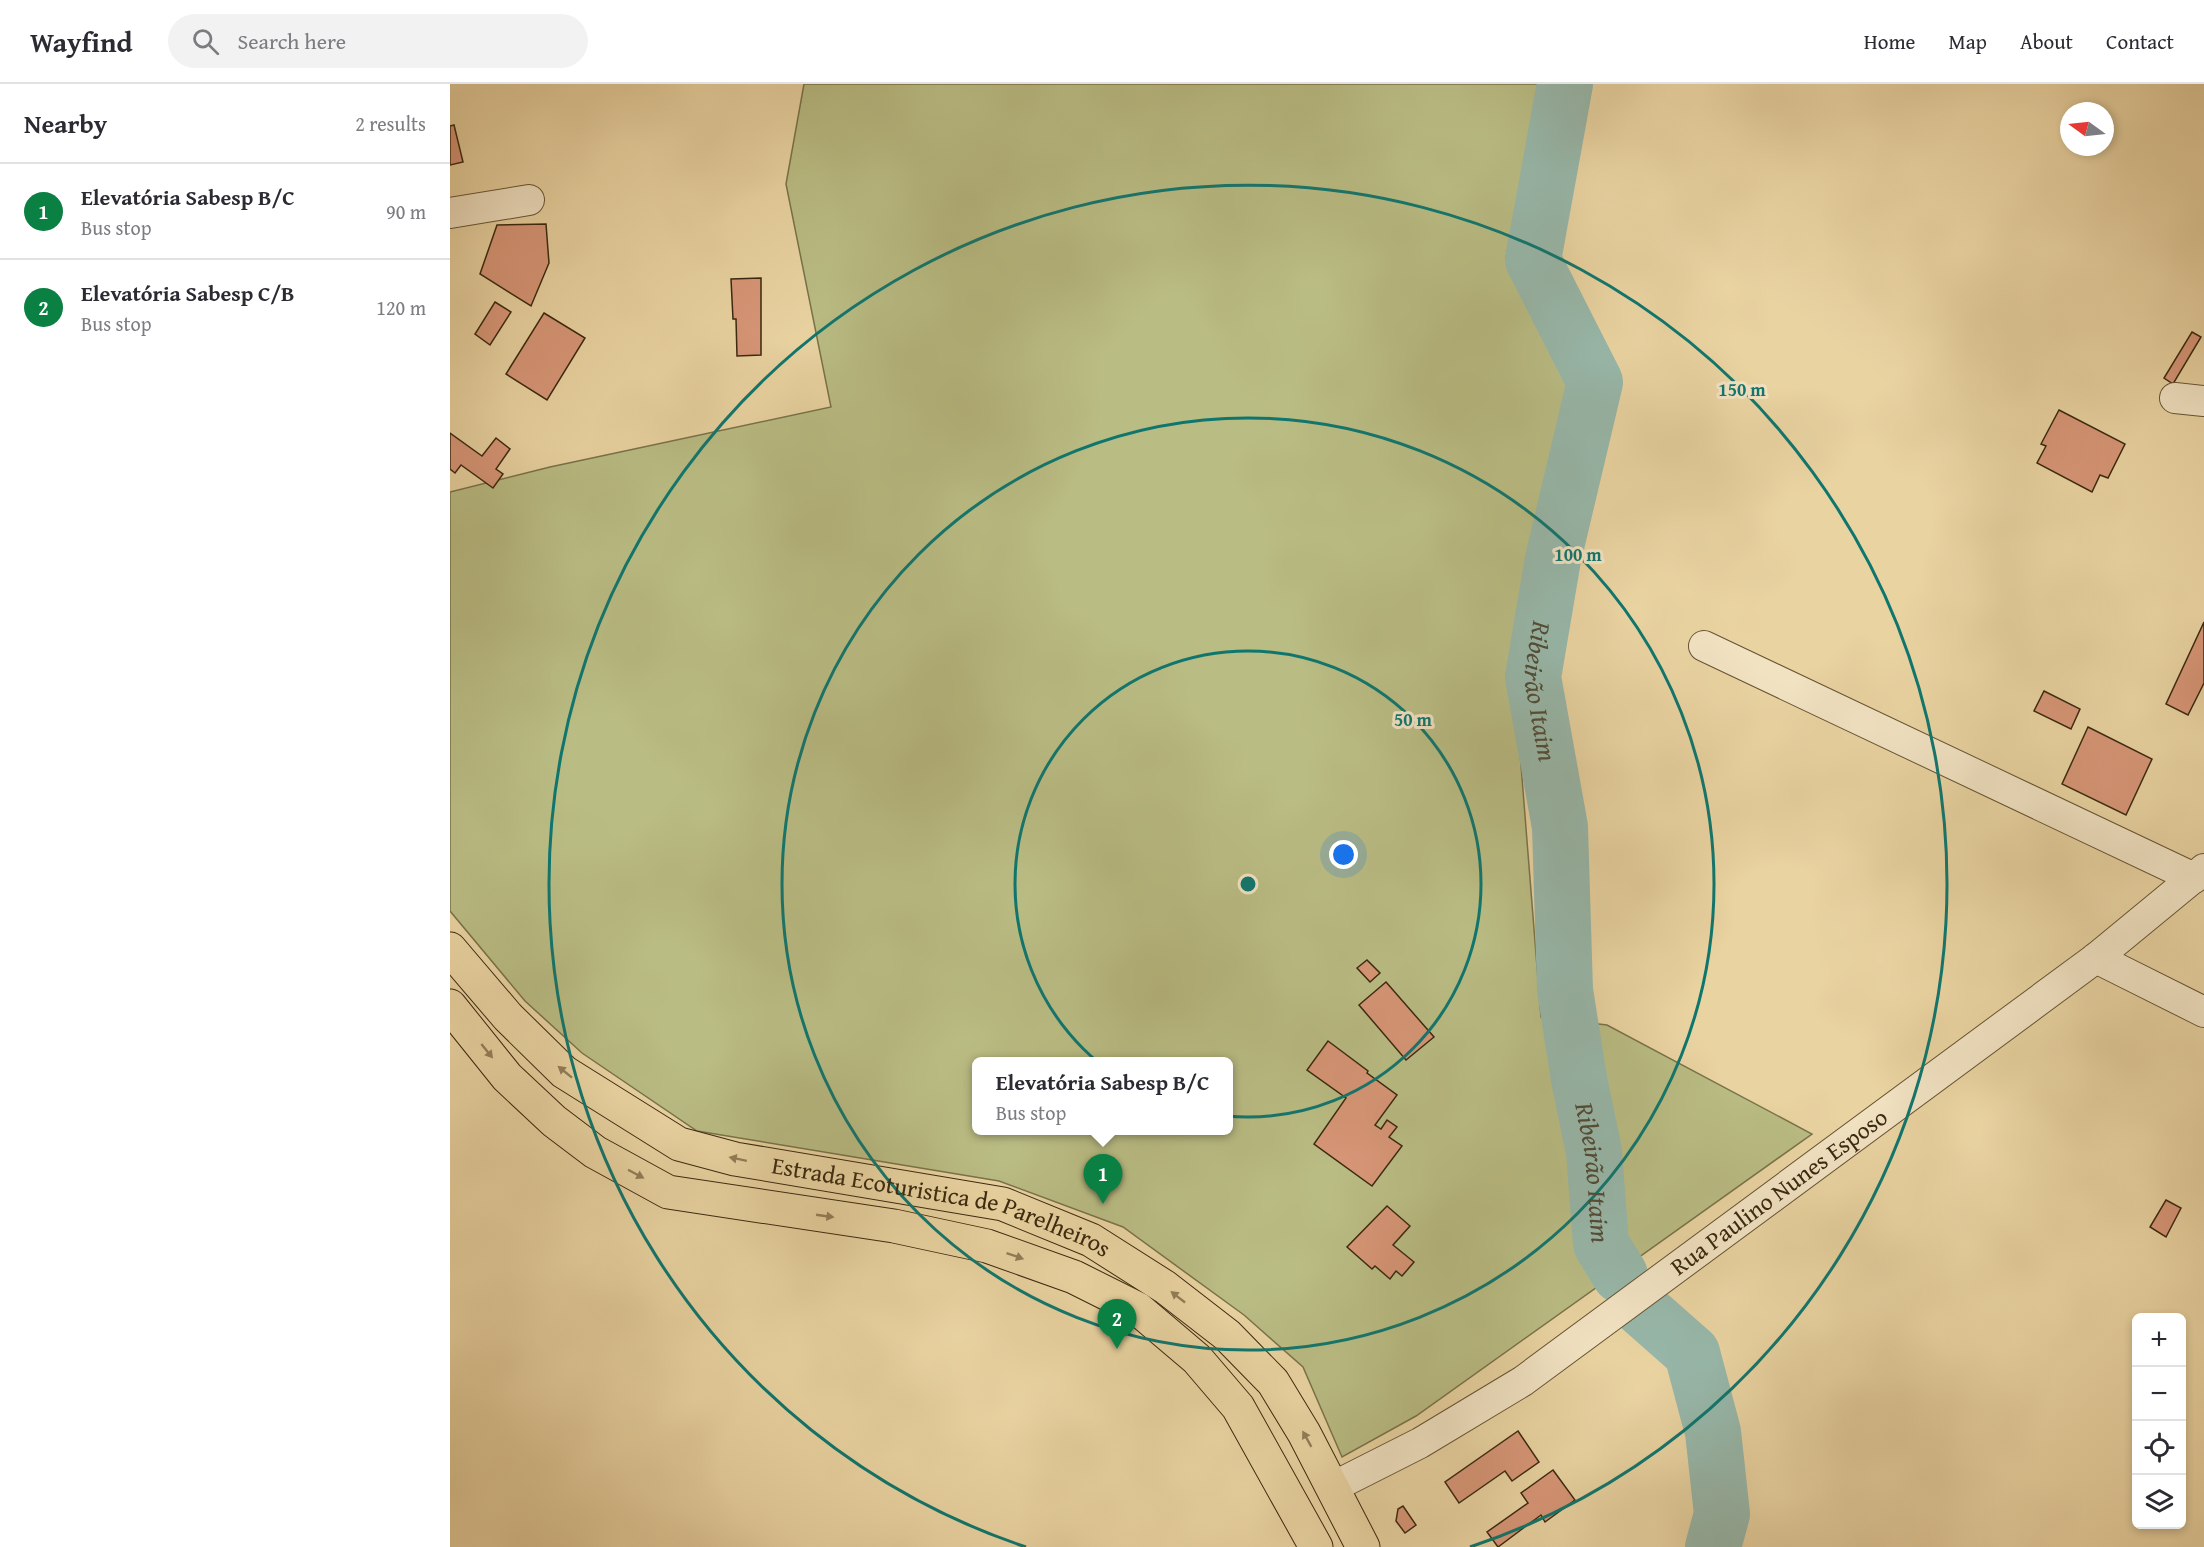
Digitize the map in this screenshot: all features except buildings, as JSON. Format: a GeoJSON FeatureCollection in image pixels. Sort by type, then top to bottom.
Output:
{"type":"FeatureCollection","features":[{"type":"Feature","properties":{"kind":"main road","name":"Estrada Ecoturistica de Parelheiros"},"geometry":{"type":"LineString","coordinates":[[450,949],[508,1017],[564,1072],[679,1144],[735,1159],[1004,1204],[1091,1240],[1165,1287],[1227,1335],[1273,1382],[1333,1487],[1363,1547]]}},
{"type":"Feature","properties":{"kind":"main road","name":"Estrada Ecoturistica de Parelheiros"},"geometry":{"type":"LineString","coordinates":[[450,1006],[507,1077],[554,1121],[595,1152],[669,1191],[894,1226],[987,1246],[1074,1277],[1138,1309],[1197,1359],[1238,1407],[1316,1547]]}},
{"type":"Feature","properties":{"kind":"main road"},"geometry":{"type":"LineString","coordinates":[[1238,1407],[1268,1432],[1310,1485],[1322,1488],[1333,1487],[1325,1507],[1324,1519],[1337,1547]]}},
{"type":"Feature","properties":{"kind":"street"},"geometry":{"type":"LineString","coordinates":[[450,213],[529,200]]}},
{"type":"Feature","properties":{"kind":"street"},"geometry":{"type":"LineString","coordinates":[[1704,645],[2199,874]]}},
{"type":"Feature","properties":{"kind":"street","name":"Rua Paulino Nunes Esposo"},"geometry":{"type":"LineString","coordinates":[[1333,1487],[1420,1443],[1523,1381],[2096,958],[2199,874]]}},
{"type":"Feature","properties":{"kind":"street"},"geometry":{"type":"LineString","coordinates":[[2096,958],[2204,1012]]}},
{"type":"Feature","properties":{"kind":"green space"},"geometry":{"type":"Polygon","coordinates":[[[804,84],[1540,84],[1506,258],[1572,382],[1514,677],[1541,1017],[1607,1025],[1812,1134],[1416,1416],[1342,1457],[1303,1367],[1244,1315],[1123,1227],[999,1181],[697,1131],[582,1053],[525,1001],[450,911],[450,492],[550,467],[831,407],[786,184],[804,84]]]}},
{"type":"Feature","properties":{"kind":"waterway","name":"Ribeirão Itaim"},"geometry":{"type":"LineString","coordinates":[[1565,84],[1533,260],[1595,382],[1553,559],[1533,677],[1560,827],[1565,990],[1579,1079],[1594,1152],[1601,1244],[1620,1275]]}},
{"type":"Feature","properties":{"kind":"waterway","name":"Ribeirão Itaim"},"geometry":{"type":"LineString","coordinates":[[1641,1308],[1692,1353],[1713,1432],[1722,1514],[1713,1547]]}},
{"type":"Feature","properties":{"kind":"place","name":"Elevatória Sabesp B/C"},"geometry":{"type":"Point","coordinates":[1103,1204]}},
{"type":"Feature","properties":{"kind":"place","name":"Elevatória Sabesp C/B"},"geometry":{"type":"Point","coordinates":[1117,1349]}}]}
